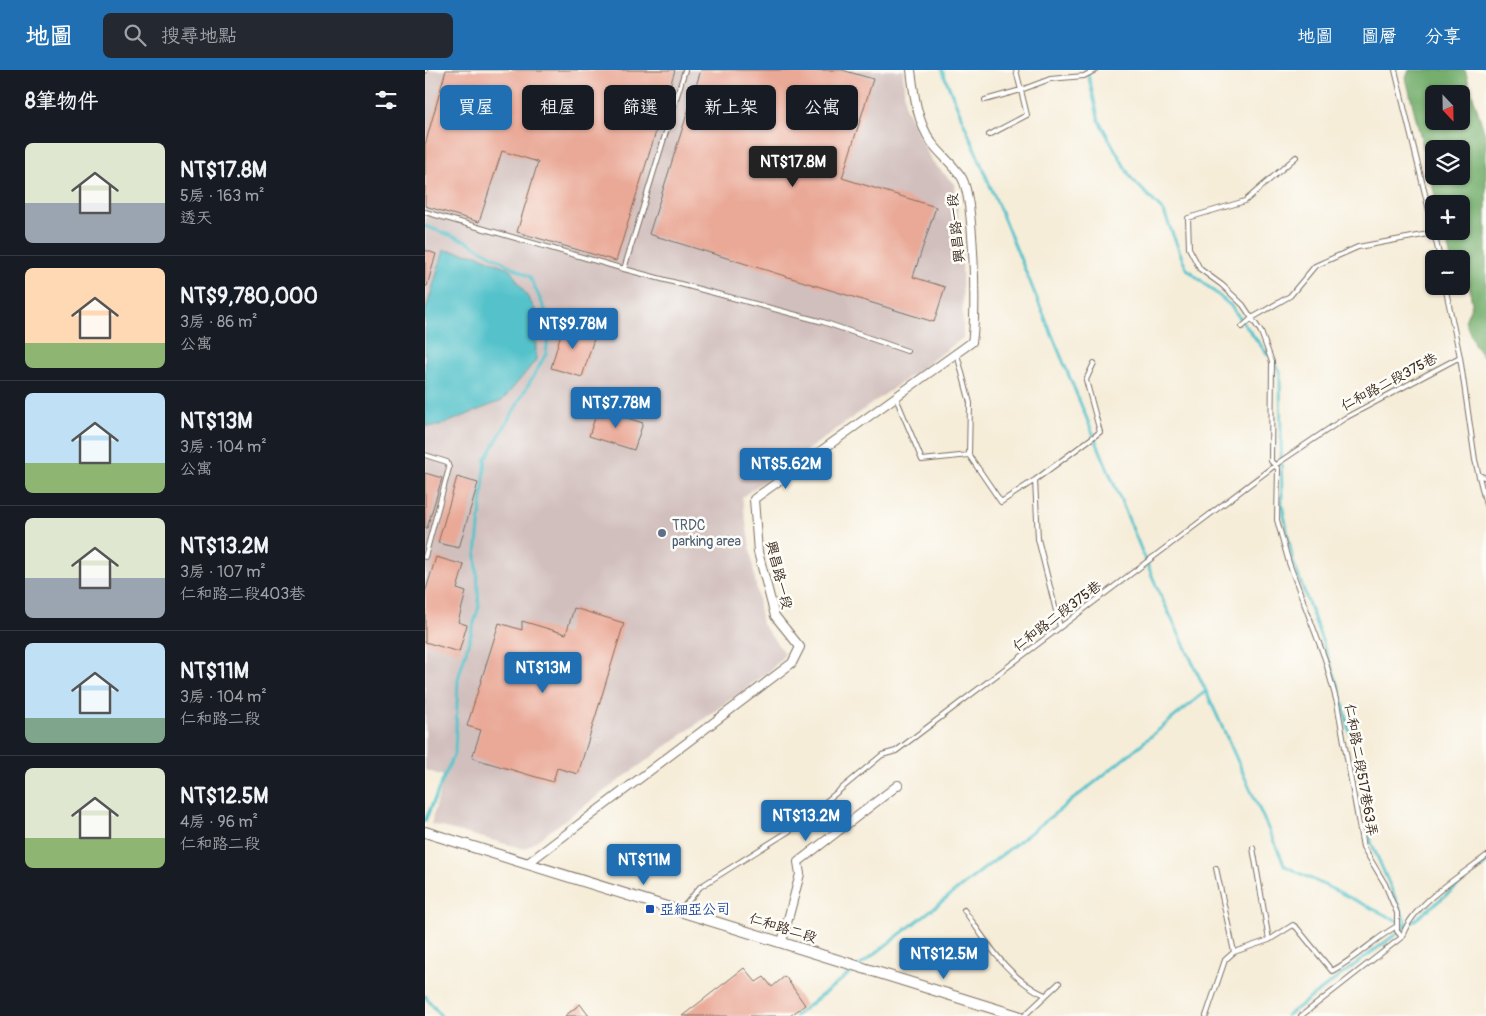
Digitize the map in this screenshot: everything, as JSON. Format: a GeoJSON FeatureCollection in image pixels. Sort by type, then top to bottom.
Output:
{"type":"FeatureCollection","features":[{"type":"Feature","properties":{"kind":"main road","name":"仁和路二段"},"geometry":{"type":"LineString","coordinates":[[425,832],[1014,1015]]}},
{"type":"Feature","properties":{"kind":"street","name":"興昌路一段"},"geometry":{"type":"LineString","coordinates":[[528,863],[792,663],[800,647],[775,616],[758,552],[754,499],[972,342],[974,331],[974,290],[968,202],[963,180],[930,140],[919,119],[911,70]]}},
{"type":"Feature","properties":{"kind":"street"},"geometry":{"type":"LineString","coordinates":[[781,942],[800,874],[798,862],[898,784]]}},
{"type":"Feature","properties":{"kind":"lane"},"geometry":{"type":"LineString","coordinates":[[624,269],[685,70]]}},
{"type":"Feature","properties":{"kind":"lane"},"geometry":{"type":"LineString","coordinates":[[989,135],[1027,115],[1016,70]]}},
{"type":"Feature","properties":{"kind":"lane"},"geometry":{"type":"LineString","coordinates":[[985,100],[1021,90],[1050,78],[1084,76],[1095,70]]}},
{"type":"Feature","properties":{"kind":"lane"},"geometry":{"type":"LineString","coordinates":[[1395,70],[1425,195]]}},
{"type":"Feature","properties":{"kind":"lane","name":"仁和路二段517巷63弄"},"geometry":{"type":"LineString","coordinates":[[1296,157],[1245,200],[1188,218],[1189,248],[1200,269],[1222,285],[1243,305],[1250,320],[1261,332],[1272,362],[1271,461],[1278,468],[1277,520],[1289,563],[1325,659],[1337,703],[1363,847],[1385,884],[1397,913],[1397,931],[1402,937]]}},
{"type":"Feature","properties":{"kind":"lane"},"geometry":{"type":"LineString","coordinates":[[425,212],[624,269],[823,322],[907,350]]}},
{"type":"Feature","properties":{"kind":"lane"},"geometry":{"type":"LineString","coordinates":[[1242,326],[1290,296],[1315,266],[1358,247],[1425,234]]}},
{"type":"Feature","properties":{"kind":"lane"},"geometry":{"type":"LineString","coordinates":[[1447,295],[1460,357],[1479,475],[1486,504]]}},
{"type":"Feature","properties":{"kind":"lane"},"geometry":{"type":"LineString","coordinates":[[957,354],[970,403],[969,455],[1001,502],[1035,480],[1099,432],[1086,380],[1094,363]]}},
{"type":"Feature","properties":{"kind":"lane","name":"仁和路二段375巷"},"geometry":{"type":"LineString","coordinates":[[681,910],[700,887],[795,828],[882,755],[896,751],[1276,464],[1345,418],[1460,357]]}},
{"type":"Feature","properties":{"kind":"lane"},"geometry":{"type":"LineString","coordinates":[[896,398],[922,460],[969,455]]}},
{"type":"Feature","properties":{"kind":"lane"},"geometry":{"type":"LineString","coordinates":[[425,454],[447,462],[449,468],[425,557]]}},
{"type":"Feature","properties":{"kind":"lane"},"geometry":{"type":"LineString","coordinates":[[1479,475],[1486,478]]}},
{"type":"Feature","properties":{"kind":"lane"},"geometry":{"type":"LineString","coordinates":[[1035,480],[1038,538],[1060,627]]}},
{"type":"Feature","properties":{"kind":"lane"},"geometry":{"type":"LineString","coordinates":[[1253,848],[1269,940]]}},
{"type":"Feature","properties":{"kind":"lane"},"geometry":{"type":"LineString","coordinates":[[1301,1016],[1402,937],[1405,926],[1415,912],[1486,856]]}},
{"type":"Feature","properties":{"kind":"lane"},"geometry":{"type":"LineString","coordinates":[[1216,868],[1234,952]]}},
{"type":"Feature","properties":{"kind":"lane"},"geometry":{"type":"LineString","coordinates":[[964,910],[997,956],[1018,979],[1045,996]]}},
{"type":"Feature","properties":{"kind":"lane"},"geometry":{"type":"LineString","coordinates":[[1206,1016],[1223,964],[1234,952],[1269,940],[1293,925],[1332,971],[1397,926]]}},
{"type":"Feature","properties":{"kind":"lane"},"geometry":{"type":"LineString","coordinates":[[1024,1016],[1059,983]]}},
{"type":"Feature","properties":{"kind":"shaded area"},"geometry":{"type":"Polygon","coordinates":[[[425,70],[903,70],[905,107],[931,160],[955,185],[962,251],[963,338],[742,497],[762,624],[785,654],[771,670],[525,849],[431,824],[444,776],[425,770],[425,70]]]}},
{"type":"Feature","properties":{"kind":"green space"},"geometry":{"type":"Polygon","coordinates":[[[1409,70],[1465,70],[1470,85],[1425,85],[1425,130],[1470,130],[1470,86],[1486,138],[1486,361],[1475,346],[1465,321],[1472,304],[1470,291],[1470,250],[1449,250],[1446,240],[1470,240],[1470,195],[1435,195],[1432,185],[1470,185],[1470,140],[1425,140],[1425,155],[1406,78],[1409,70]]]}},
{"type":"Feature","properties":{"kind":"water"},"geometry":{"type":"Polygon","coordinates":[[[444,250],[477,255],[510,269],[535,309],[536,360],[503,400],[439,426],[425,426],[425,313],[444,250]]]}},
{"type":"Feature","properties":{"kind":"building"},"geometry":{"type":"Polygon","coordinates":[[[446,70],[675,70],[670,85],[604,85],[604,130],[656,130],[616,261],[517,232],[538,162],[502,151],[479,222],[425,206],[425,145],[440,91],[440,130],[512,130],[512,85],[442,85],[446,70]]]}},
{"type":"Feature","properties":{"kind":"building"},"geometry":{"type":"Polygon","coordinates":[[[701,70],[842,70],[873,79],[858,127],[858,85],[786,85],[786,130],[857,130],[842,178],[936,207],[913,277],[945,287],[934,322],[649,234],[686,117],[686,130],[776,130],[776,85],[696,85],[701,70]]]}},
{"type":"Feature","properties":{"kind":"building"},"geometry":{"type":"Polygon","coordinates":[[[425,250],[436,254],[427,286],[425,286],[425,250]]]}},
{"type":"Feature","properties":{"kind":"building"},"geometry":{"type":"Polygon","coordinates":[[[564,323],[596,332],[582,377],[551,368],[564,323]]]}},
{"type":"Feature","properties":{"kind":"building"},"geometry":{"type":"Polygon","coordinates":[[[598,409],[643,423],[634,450],[589,436],[598,409]]]}},
{"type":"Feature","properties":{"kind":"building"},"geometry":{"type":"Polygon","coordinates":[[[425,473],[442,478],[427,528],[425,528],[425,473]]]}},
{"type":"Feature","properties":{"kind":"building"},"geometry":{"type":"Polygon","coordinates":[[[457,477],[478,483],[459,548],[438,543],[457,477]]]}},
{"type":"Feature","properties":{"kind":"building"},"geometry":{"type":"Polygon","coordinates":[[[436,557],[464,565],[457,589],[466,592],[458,622],[467,625],[459,652],[425,642],[425,593],[436,557]]]}},
{"type":"Feature","properties":{"kind":"building"},"geometry":{"type":"Polygon","coordinates":[[[574,608],[624,623],[578,774],[557,768],[553,782],[472,758],[481,730],[467,726],[499,623],[522,630],[522,621],[566,634],[574,608]]]}},
{"type":"Feature","properties":{"kind":"building"},"geometry":{"type":"Polygon","coordinates":[[[744,968],[756,982],[764,977],[772,987],[785,976],[805,1005],[790,1016],[682,1016],[744,968]]]}},
{"type":"Feature","properties":{"kind":"building"},"geometry":{"type":"Polygon","coordinates":[[[580,1004],[589,1016],[565,1016],[580,1004]]]}},
{"type":"Feature","properties":{"kind":"waterway"},"geometry":{"type":"LineString","coordinates":[[942,70],[1158,590],[1285,866],[1408,926]]}},
{"type":"Feature","properties":{"kind":"waterway"},"geometry":{"type":"LineString","coordinates":[[1087,70],[1099,121],[1131,178],[1164,212],[1186,268],[1230,305],[1268,355]]}},
{"type":"Feature","properties":{"kind":"waterway"},"geometry":{"type":"LineString","coordinates":[[425,226],[466,241],[530,277],[550,321],[546,354],[486,459],[476,555],[479,606],[458,679],[455,752],[425,821]]}},
{"type":"Feature","properties":{"kind":"waterway"},"geometry":{"type":"LineString","coordinates":[[1272,360],[1280,371],[1282,504],[1293,561],[1339,687],[1359,771],[1371,842],[1407,925]]}},
{"type":"Feature","properties":{"kind":"waterway"},"geometry":{"type":"LineString","coordinates":[[795,1016],[1094,783],[1206,691]]}},
{"type":"Feature","properties":{"kind":"waterway"},"geometry":{"type":"LineString","coordinates":[[1286,1016],[1415,920],[1486,863]]}},
{"type":"Feature","properties":{"kind":"waterway"},"geometry":{"type":"LineString","coordinates":[[425,996],[441,1016]]}},
{"type":"Feature","properties":{"kind":"place","name":"TRDC parking area"},"geometry":{"type":"Point","coordinates":[662,533]}},
{"type":"Feature","properties":{"kind":"place","name":"亞細亞公司"},"geometry":{"type":"Point","coordinates":[650,909]}}]}
